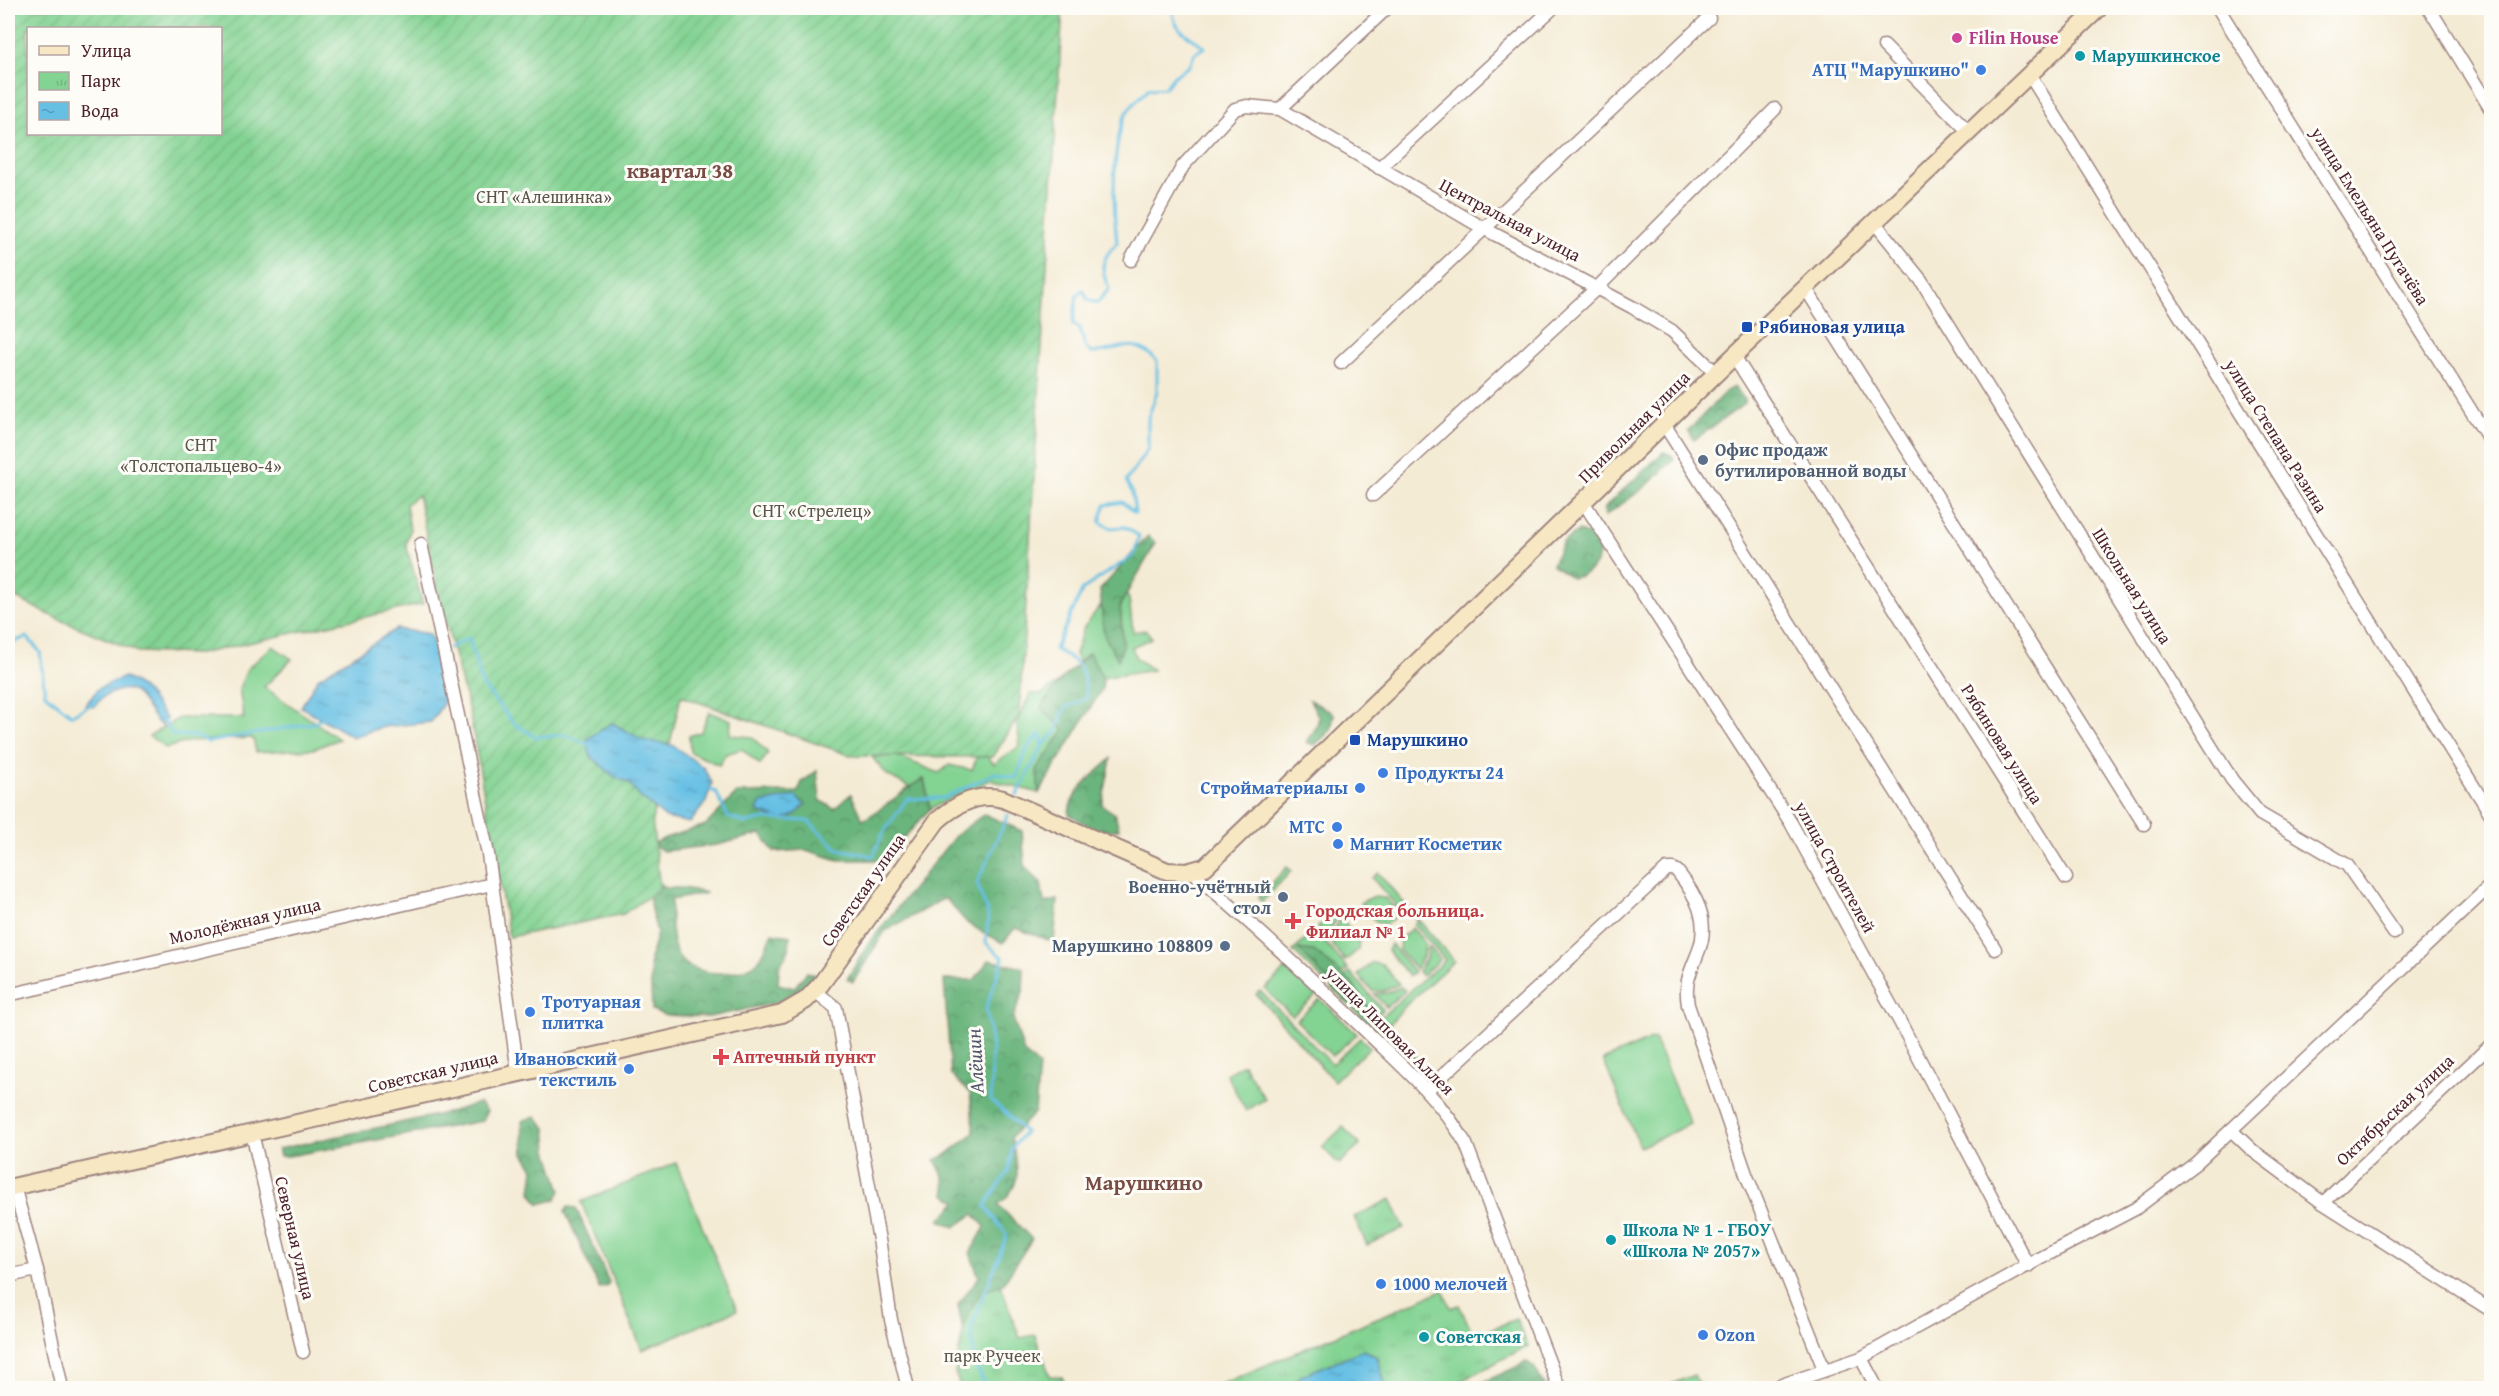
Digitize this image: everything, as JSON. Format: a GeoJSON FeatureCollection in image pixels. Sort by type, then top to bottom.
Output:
{"type":"FeatureCollection","features":[{"type":"Feature","properties":{"kind":"street"},"geometry":{"type":"LineString","coordinates":[[1131,260],[1183,166],[1235,110],[1247,106],[1280,109],[1387,8]]}},
{"type":"Feature","properties":{"kind":"street"},"geometry":{"type":"LineString","coordinates":[[1379,168],[1553,8]]}},
{"type":"Feature","properties":{"kind":"street","name":"Привольная улица"},"geometry":{"type":"LineString","coordinates":[[1194,871],[1209,864],[1716,373],[2099,8]]}},
{"type":"Feature","properties":{"kind":"street","name":"улица Емельяна Пугачёва"},"geometry":{"type":"LineString","coordinates":[[2218,8],[2492,444]]}},
{"type":"Feature","properties":{"kind":"street"},"geometry":{"type":"LineString","coordinates":[[2429,8],[2492,111]]}},
{"type":"Feature","properties":{"kind":"street"},"geometry":{"type":"LineString","coordinates":[[1341,363],[1709,18]]}},
{"type":"Feature","properties":{"kind":"street"},"geometry":{"type":"LineString","coordinates":[[1884,46],[1969,132]]}},
{"type":"Feature","properties":{"kind":"street","name":"улица Степана Разина"},"geometry":{"type":"LineString","coordinates":[[2029,74],[2492,816]]}},
{"type":"Feature","properties":{"kind":"street","name":"Центральная улица"},"geometry":{"type":"LineString","coordinates":[[1280,109],[1483,228],[1598,287],[1672,331],[1716,373]]}},
{"type":"Feature","properties":{"kind":"street"},"geometry":{"type":"LineString","coordinates":[[1373,495],[1598,287],[1775,109]]}},
{"type":"Feature","properties":{"kind":"street","name":"Школьная улица"},"geometry":{"type":"LineString","coordinates":[[1875,223],[1921,280],[2232,780],[2260,814],[2347,865],[2394,933]]}},
{"type":"Feature","properties":{"kind":"street"},"geometry":{"type":"LineString","coordinates":[[1806,289],[2144,824]]}},
{"type":"Feature","properties":{"kind":"street","name":"Рябиновая улица"},"geometry":{"type":"LineString","coordinates":[[1734,356],[2066,878]]}},
{"type":"Feature","properties":{"kind":"street"},"geometry":{"type":"LineString","coordinates":[[1664,424],[1995,949]]}},
{"type":"Feature","properties":{"kind":"street","name":"улица Строителей"},"geometry":{"type":"LineString","coordinates":[[1584,502],[1791,823],[1900,1022],[2028,1266]]}},
{"type":"Feature","properties":{"kind":"street"},"geometry":{"type":"LineString","coordinates":[[421,544],[488,854],[518,1073]]}},
{"type":"Feature","properties":{"kind":"street","name":"Советская улица"},"geometry":{"type":"LineString","coordinates":[[11,1187],[776,1016],[799,1004],[814,991],[937,821],[964,802],[984,797],[1003,799],[1156,867],[1174,872],[1194,871]]}},
{"type":"Feature","properties":{"kind":"street"},"geometry":{"type":"LineString","coordinates":[[1427,1090],[1667,869],[1673,869],[1700,906],[1704,925],[1698,951],[1687,977],[1688,1005],[1746,1174],[1824,1369]]}},
{"type":"Feature","properties":{"kind":"street","name":"улица Липовая Аллея"},"geometry":{"type":"LineString","coordinates":[[1194,871],[1200,879],[1325,991],[1427,1090],[1448,1114],[1466,1144],[1559,1389]]}},
{"type":"Feature","properties":{"kind":"street","name":"Молодёжная улица"},"geometry":{"type":"LineString","coordinates":[[8,996],[492,884]]}},
{"type":"Feature","properties":{"kind":"street"},"geometry":{"type":"LineString","coordinates":[[1773,1389],[1824,1369],[1841,1366],[1861,1358],[2135,1209],[2196,1163],[2492,884]]}},
{"type":"Feature","properties":{"kind":"street"},"geometry":{"type":"LineString","coordinates":[[814,991],[836,1008],[880,1245],[891,1320],[908,1389]]}},
{"type":"Feature","properties":{"kind":"street","name":"Октябрьская улица"},"geometry":{"type":"LineString","coordinates":[[2323,1203],[2492,1044]]}},
{"type":"Feature","properties":{"kind":"street"},"geometry":{"type":"LineString","coordinates":[[2231,1130],[2252,1150],[2323,1203],[2492,1311]]}},
{"type":"Feature","properties":{"kind":"street","name":"Северная улица"},"geometry":{"type":"LineString","coordinates":[[252,1133],[303,1352]]}},
{"type":"Feature","properties":{"kind":"street"},"geometry":{"type":"LineString","coordinates":[[11,1187],[37,1270],[62,1389]]}},
{"type":"Feature","properties":{"kind":"street"},"geometry":{"type":"LineString","coordinates":[[8,1276],[37,1270]]}},
{"type":"Feature","properties":{"kind":"street"},"geometry":{"type":"LineString","coordinates":[[1861,1358],[1877,1389]]}},
{"type":"Feature","properties":{"kind":"green space"},"geometry":{"type":"Polygon","coordinates":[[[8,8],[1063,8],[1019,716],[993,757],[852,756],[681,696],[652,820],[660,889],[623,914],[509,937],[470,715],[439,595],[418,495],[406,504],[410,530],[406,545],[423,604],[199,654],[138,652],[58,619],[8,594],[8,8]]]}},
{"type":"Feature","properties":{"kind":"green space"},"geometry":{"type":"Polygon","coordinates":[[[1734,387],[1744,400],[1744,404],[1694,440],[1688,431],[1726,391],[1734,387]]]}},
{"type":"Feature","properties":{"kind":"green space"},"geometry":{"type":"Polygon","coordinates":[[[1664,452],[1673,456],[1674,460],[1644,488],[1605,516],[1604,510],[1608,504],[1664,452]]]}},
{"type":"Feature","properties":{"kind":"green space"},"geometry":{"type":"Polygon","coordinates":[[[1579,531],[1595,537],[1599,552],[1591,569],[1572,578],[1552,564],[1563,542],[1579,531]]]}},
{"type":"Feature","properties":{"kind":"green space"},"geometry":{"type":"Polygon","coordinates":[[[1148,536],[1156,543],[1120,605],[1123,645],[1118,660],[1104,635],[1100,590],[1148,536]]]}},
{"type":"Feature","properties":{"kind":"green space"},"geometry":{"type":"Polygon","coordinates":[[[1126,594],[1129,599],[1133,632],[1146,630],[1152,638],[1132,647],[1136,658],[1153,670],[1103,678],[1089,653],[1079,663],[1075,654],[1084,627],[1101,605],[1104,635],[1123,645],[1120,605],[1126,594]]]}},
{"type":"Feature","properties":{"kind":"green space"},"geometry":{"type":"Polygon","coordinates":[[[273,646],[292,659],[264,687],[339,739],[313,749],[256,752],[253,738],[191,741],[166,748],[149,736],[179,718],[244,718],[239,689],[247,669],[273,646]]]}},
{"type":"Feature","properties":{"kind":"green space"},"geometry":{"type":"Polygon","coordinates":[[[1089,653],[1103,678],[1102,689],[1039,793],[1037,769],[1064,730],[1041,708],[1060,681],[1089,653]]]}},
{"type":"Feature","properties":{"kind":"green space"},"geometry":{"type":"Polygon","coordinates":[[[1060,681],[1041,708],[1064,730],[1037,769],[1039,793],[990,780],[930,809],[924,779],[909,787],[887,775],[872,757],[897,756],[939,773],[949,765],[972,770],[978,754],[997,741],[989,758],[994,764],[1020,746],[1017,724],[1030,694],[1042,694],[1060,681]]]}},
{"type":"Feature","properties":{"kind":"green space"},"geometry":{"type":"Polygon","coordinates":[[[1310,700],[1334,714],[1331,730],[1315,745],[1306,742],[1316,728],[1319,718],[1310,700]]]}},
{"type":"Feature","properties":{"kind":"green space"},"geometry":{"type":"Polygon","coordinates":[[[709,712],[731,720],[730,735],[752,737],[768,753],[760,765],[742,749],[726,754],[719,765],[690,752],[689,736],[701,732],[709,712]]]}},
{"type":"Feature","properties":{"kind":"green space"},"geometry":{"type":"Polygon","coordinates":[[[1111,759],[1102,805],[1115,814],[1119,829],[1105,831],[1093,828],[1069,814],[1070,806],[1079,790],[1111,759]]]}},
{"type":"Feature","properties":{"kind":"green space"},"geometry":{"type":"Polygon","coordinates":[[[817,771],[820,800],[834,809],[851,794],[863,820],[924,779],[930,809],[884,860],[838,860],[806,850],[774,852],[761,834],[717,845],[663,851],[653,844],[706,825],[737,793],[798,792],[802,782],[817,771]]]}},
{"type":"Feature","properties":{"kind":"green space"},"geometry":{"type":"Polygon","coordinates":[[[984,814],[1022,831],[1025,867],[1041,883],[1044,903],[1058,900],[1054,942],[1015,928],[1003,943],[968,924],[945,898],[885,931],[853,982],[847,979],[869,943],[955,836],[984,814]]]}},
{"type":"Feature","properties":{"kind":"green space"},"geometry":{"type":"Polygon","coordinates":[[[1287,867],[1291,871],[1262,902],[1258,898],[1287,867]]]}},
{"type":"Feature","properties":{"kind":"green space"},"geometry":{"type":"Polygon","coordinates":[[[1378,873],[1454,961],[1406,1005],[1380,1035],[1371,1026],[1445,960],[1414,924],[1418,920],[1407,908],[1402,912],[1372,878],[1378,873]]]}},
{"type":"Feature","properties":{"kind":"green space"},"geometry":{"type":"Polygon","coordinates":[[[647,876],[666,888],[684,888],[707,893],[671,900],[671,928],[675,949],[684,962],[693,968],[727,973],[749,967],[762,956],[772,933],[790,936],[789,950],[779,968],[778,984],[794,988],[807,972],[815,975],[800,989],[776,1003],[709,1017],[664,1015],[652,1010],[650,959],[657,932],[651,910],[647,876]]]}},
{"type":"Feature","properties":{"kind":"green space"},"geometry":{"type":"Polygon","coordinates":[[[1372,897],[1385,898],[1399,913],[1387,924],[1377,923],[1360,903],[1372,897]]]}},
{"type":"Feature","properties":{"kind":"green space"},"geometry":{"type":"Polygon","coordinates":[[[1336,912],[1339,915],[1331,928],[1329,942],[1317,928],[1336,912]]]}},
{"type":"Feature","properties":{"kind":"green space"},"geometry":{"type":"Polygon","coordinates":[[[1341,918],[1359,939],[1358,950],[1345,961],[1332,945],[1334,931],[1341,918]]]}},
{"type":"Feature","properties":{"kind":"green space"},"geometry":{"type":"Polygon","coordinates":[[[1412,928],[1425,943],[1423,957],[1416,969],[1399,950],[1400,939],[1412,928]]]}},
{"type":"Feature","properties":{"kind":"green space"},"geometry":{"type":"Polygon","coordinates":[[[1315,931],[1348,969],[1328,985],[1293,951],[1315,931]]]}},
{"type":"Feature","properties":{"kind":"green space"},"geometry":{"type":"Polygon","coordinates":[[[1391,944],[1414,972],[1409,976],[1387,950],[1391,944]]]}},
{"type":"Feature","properties":{"kind":"green space"},"geometry":{"type":"Polygon","coordinates":[[[1428,946],[1440,959],[1422,976],[1418,972],[1426,959],[1428,946]]]}},
{"type":"Feature","properties":{"kind":"green space"},"geometry":{"type":"Polygon","coordinates":[[[1298,949],[1314,951],[1352,983],[1372,1013],[1369,1019],[1337,990],[1298,949]]]}},
{"type":"Feature","properties":{"kind":"green space"},"geometry":{"type":"Polygon","coordinates":[[[989,960],[1024,968],[1023,992],[1013,1018],[1024,1053],[1039,1066],[1035,1112],[1011,1137],[1017,1166],[1016,1182],[1007,1197],[998,1205],[1032,1239],[965,1342],[958,1305],[979,1277],[970,1253],[985,1227],[974,1214],[955,1227],[940,1220],[957,1202],[945,1194],[944,1177],[935,1160],[946,1155],[974,1133],[970,1093],[951,1075],[944,980],[974,980],[989,960]]]}},
{"type":"Feature","properties":{"kind":"green space"},"geometry":{"type":"Polygon","coordinates":[[[1372,963],[1382,964],[1399,984],[1384,991],[1372,991],[1358,975],[1372,963]]]}},
{"type":"Feature","properties":{"kind":"green space"},"geometry":{"type":"Polygon","coordinates":[[[1288,967],[1317,995],[1292,1016],[1265,989],[1288,967]]]}},
{"type":"Feature","properties":{"kind":"green space"},"geometry":{"type":"Polygon","coordinates":[[[1350,972],[1383,1010],[1368,1023],[1331,988],[1350,972]]]}},
{"type":"Feature","properties":{"kind":"green space"},"geometry":{"type":"Polygon","coordinates":[[[1401,987],[1405,991],[1386,1007],[1374,994],[1387,993],[1401,987]]]}},
{"type":"Feature","properties":{"kind":"green space"},"geometry":{"type":"Polygon","coordinates":[[[1260,991],[1332,1064],[1360,1038],[1370,1047],[1334,1081],[1256,994],[1260,991]]]}},
{"type":"Feature","properties":{"kind":"green space"},"geometry":{"type":"Polygon","coordinates":[[[1320,999],[1357,1034],[1332,1056],[1296,1020],[1320,999]]]}},
{"type":"Feature","properties":{"kind":"green space"},"geometry":{"type":"Polygon","coordinates":[[[1376,1026],[1395,1030],[1417,1059],[1418,1066],[1405,1056],[1376,1026]]]}},
{"type":"Feature","properties":{"kind":"green space"},"geometry":{"type":"Polygon","coordinates":[[[1654,1038],[1690,1124],[1640,1147],[1603,1060],[1654,1038]]]}},
{"type":"Feature","properties":{"kind":"green space"},"geometry":{"type":"Polygon","coordinates":[[[1243,1064],[1265,1099],[1246,1111],[1226,1074],[1243,1064]]]}},
{"type":"Feature","properties":{"kind":"green space"},"geometry":{"type":"Polygon","coordinates":[[[479,1103],[487,1111],[482,1121],[289,1156],[280,1156],[278,1149],[446,1113],[479,1103]]]}},
{"type":"Feature","properties":{"kind":"green space"},"geometry":{"type":"Polygon","coordinates":[[[536,1116],[546,1128],[548,1150],[561,1191],[555,1200],[539,1204],[531,1192],[534,1169],[524,1153],[522,1121],[536,1116]]]}},
{"type":"Feature","properties":{"kind":"green space"},"geometry":{"type":"Polygon","coordinates":[[[1343,1127],[1360,1145],[1339,1164],[1322,1147],[1343,1127]]]}},
{"type":"Feature","properties":{"kind":"green space"},"geometry":{"type":"Polygon","coordinates":[[[676,1163],[737,1310],[642,1350],[581,1202],[676,1163]]]}},
{"type":"Feature","properties":{"kind":"green space"},"geometry":{"type":"Polygon","coordinates":[[[1391,1199],[1404,1228],[1367,1245],[1354,1217],[1391,1199]]]}},
{"type":"Feature","properties":{"kind":"green space"},"geometry":{"type":"Polygon","coordinates":[[[568,1207],[576,1208],[609,1282],[607,1286],[599,1288],[565,1211],[568,1207]]]}},
{"type":"Feature","properties":{"kind":"green space","name":"парк Ручеек"},"geometry":{"type":"Polygon","coordinates":[[[1000,1284],[1020,1338],[1035,1335],[1050,1376],[1062,1377],[1067,1388],[961,1388],[955,1373],[965,1321],[979,1295],[1000,1284]]]}},
{"type":"Feature","properties":{"kind":"green space"},"geometry":{"type":"Polygon","coordinates":[[[1443,1290],[1451,1308],[1459,1305],[1474,1336],[1516,1319],[1528,1346],[1448,1388],[1212,1388],[1443,1290]]]}},
{"type":"Feature","properties":{"kind":"green space"},"geometry":{"type":"Polygon","coordinates":[[[1527,1362],[1534,1367],[1546,1388],[1478,1388],[1479,1384],[1527,1362]]]}},
{"type":"Feature","properties":{"kind":"green space"},"geometry":{"type":"Polygon","coordinates":[[[1694,1375],[1700,1388],[1662,1388],[1694,1375]]]}},
{"type":"Feature","properties":{"kind":"water"},"geometry":{"type":"Polygon","coordinates":[[[396,629],[430,634],[437,654],[446,699],[431,722],[382,727],[353,737],[301,707],[318,678],[396,629]]]}},
{"type":"Feature","properties":{"kind":"water"},"geometry":{"type":"Polygon","coordinates":[[[124,677],[143,688],[166,718],[162,726],[138,695],[125,689],[101,699],[94,707],[85,705],[99,688],[124,677]]]}},
{"type":"Feature","properties":{"kind":"water"},"geometry":{"type":"Polygon","coordinates":[[[612,723],[642,740],[672,745],[703,767],[712,783],[706,802],[690,823],[666,818],[639,796],[629,783],[613,776],[590,755],[587,739],[612,723]]]}},
{"type":"Feature","properties":{"kind":"water"},"geometry":{"type":"Polygon","coordinates":[[[795,796],[805,805],[788,818],[777,819],[757,811],[761,803],[795,796]]]}},
{"type":"Feature","properties":{"kind":"water"},"geometry":{"type":"Polygon","coordinates":[[[1363,1350],[1377,1357],[1385,1383],[1384,1388],[1290,1388],[1301,1376],[1363,1350]]]}},
{"type":"Feature","properties":{"kind":"waterway"},"geometry":{"type":"LineString","coordinates":[[1017,795],[1043,745],[1056,732],[1065,708],[1087,698],[1080,667],[1072,659],[1055,649],[1083,589],[1134,555],[1139,536],[1125,527],[1111,528],[1100,522],[1105,505],[1122,502],[1135,513],[1132,492],[1126,481],[1148,449],[1148,418],[1157,392],[1157,361],[1148,353],[1133,346],[1091,353],[1085,346],[1080,328],[1073,324],[1077,295],[1083,290],[1088,300],[1097,303],[1109,289],[1103,264],[1107,254],[1117,243],[1114,196],[1116,159],[1121,127],[1126,114],[1148,89],[1165,88],[1174,76],[1189,66],[1195,53],[1205,47],[1178,27],[1173,16],[1173,8]]}},
{"type":"Feature","properties":{"kind":"waterway"},"geometry":{"type":"LineString","coordinates":[[8,644],[27,637],[40,652],[45,694],[72,715],[92,704]]}},
{"type":"Feature","properties":{"kind":"waterway"},"geometry":{"type":"LineString","coordinates":[[449,648],[469,638],[482,684],[513,723],[536,737],[566,735],[590,745]]}},
{"type":"Feature","properties":{"kind":"waterway"},"geometry":{"type":"LineString","coordinates":[[163,719],[173,735],[196,736],[208,742],[314,723],[323,718]]}},
{"type":"Feature","properties":{"kind":"waterway"},"geometry":{"type":"LineString","coordinates":[[708,789],[716,792],[728,817],[746,823],[765,819],[808,821],[838,849],[873,856],[883,833],[907,799],[944,798],[995,773],[1017,778],[1027,748],[1040,734],[1043,745]]}},
{"type":"Feature","properties":{"kind":"waterway","name":"Алёшин"},"geometry":{"type":"LineString","coordinates":[[987,1388],[975,1364],[971,1329],[1007,1235],[985,1206],[1009,1170],[1012,1148],[1025,1132],[991,1101],[992,1047],[986,1008],[1003,958],[986,943],[988,915],[977,883],[1008,815]]}},
{"type":"Feature","properties":{"kind":"place","name":"Filin House"},"geometry":{"type":"Point","coordinates":[1957,38]}},
{"type":"Feature","properties":{"kind":"place","name":"Марушкинское"},"geometry":{"type":"Point","coordinates":[2080,56]}},
{"type":"Feature","properties":{"kind":"place","name":"АТЦ \"Марушкино\""},"geometry":{"type":"Point","coordinates":[1981,70]}},
{"type":"Feature","properties":{"kind":"place","name":"Рябиновая улица"},"geometry":{"type":"Point","coordinates":[1747,327]}},
{"type":"Feature","properties":{"kind":"place","name":"Офис продаж бутилированной воды"},"geometry":{"type":"Point","coordinates":[1703,460]}},
{"type":"Feature","properties":{"kind":"place","name":"Марушкино"},"geometry":{"type":"Point","coordinates":[1355,740]}},
{"type":"Feature","properties":{"kind":"place","name":"Продукты 24"},"geometry":{"type":"Point","coordinates":[1383,773]}},
{"type":"Feature","properties":{"kind":"place","name":"Стройматериалы"},"geometry":{"type":"Point","coordinates":[1360,788]}},
{"type":"Feature","properties":{"kind":"place","name":"МТС"},"geometry":{"type":"Point","coordinates":[1337,827]}},
{"type":"Feature","properties":{"kind":"place","name":"Магнит Косметик"},"geometry":{"type":"Point","coordinates":[1338,844]}},
{"type":"Feature","properties":{"kind":"place","name":"Военно-учётный стол"},"geometry":{"type":"Point","coordinates":[1283,897]}},
{"type":"Feature","properties":{"kind":"place","name":"Городская больница. Филиал № 1"},"geometry":{"type":"Point","coordinates":[1293,921]}},
{"type":"Feature","properties":{"kind":"place","name":"Марушкино 108809"},"geometry":{"type":"Point","coordinates":[1225,946]}},
{"type":"Feature","properties":{"kind":"place","name":"Тротуарная плитка"},"geometry":{"type":"Point","coordinates":[530,1012]}},
{"type":"Feature","properties":{"kind":"place","name":"Аптечный пункт"},"geometry":{"type":"Point","coordinates":[721,1057]}},
{"type":"Feature","properties":{"kind":"place","name":"Ивановский текстиль"},"geometry":{"type":"Point","coordinates":[629,1069]}},
{"type":"Feature","properties":{"kind":"place","name":"Школа № 1 - ГБОУ «Школа № 2057»"},"geometry":{"type":"Point","coordinates":[1611,1240]}},
{"type":"Feature","properties":{"kind":"place","name":"1000 мелочей"},"geometry":{"type":"Point","coordinates":[1381,1284]}},
{"type":"Feature","properties":{"kind":"place","name":"Ozon"},"geometry":{"type":"Point","coordinates":[1703,1335]}},
{"type":"Feature","properties":{"kind":"place","name":"Советская"},"geometry":{"type":"Point","coordinates":[1424,1337]}},
{"type":"Feature","properties":{"kind":"district","name":"квартал 38"},"geometry":{"type":"Point","coordinates":[680,171]}},
{"type":"Feature","properties":{"kind":"district","name":"Марушкино"},"geometry":{"type":"Point","coordinates":[1144,1183]}},
{"type":"Feature","properties":{"kind":"park label","name":"СНТ «Алешинка»"},"geometry":{"type":"Point","coordinates":[544,197]}},
{"type":"Feature","properties":{"kind":"park label","name":"СНТ «Толстопальцево-4»"},"geometry":{"type":"Point","coordinates":[201,455]}},
{"type":"Feature","properties":{"kind":"park label","name":"СНТ «Стрелец»"},"geometry":{"type":"Point","coordinates":[812,511]}}]}
